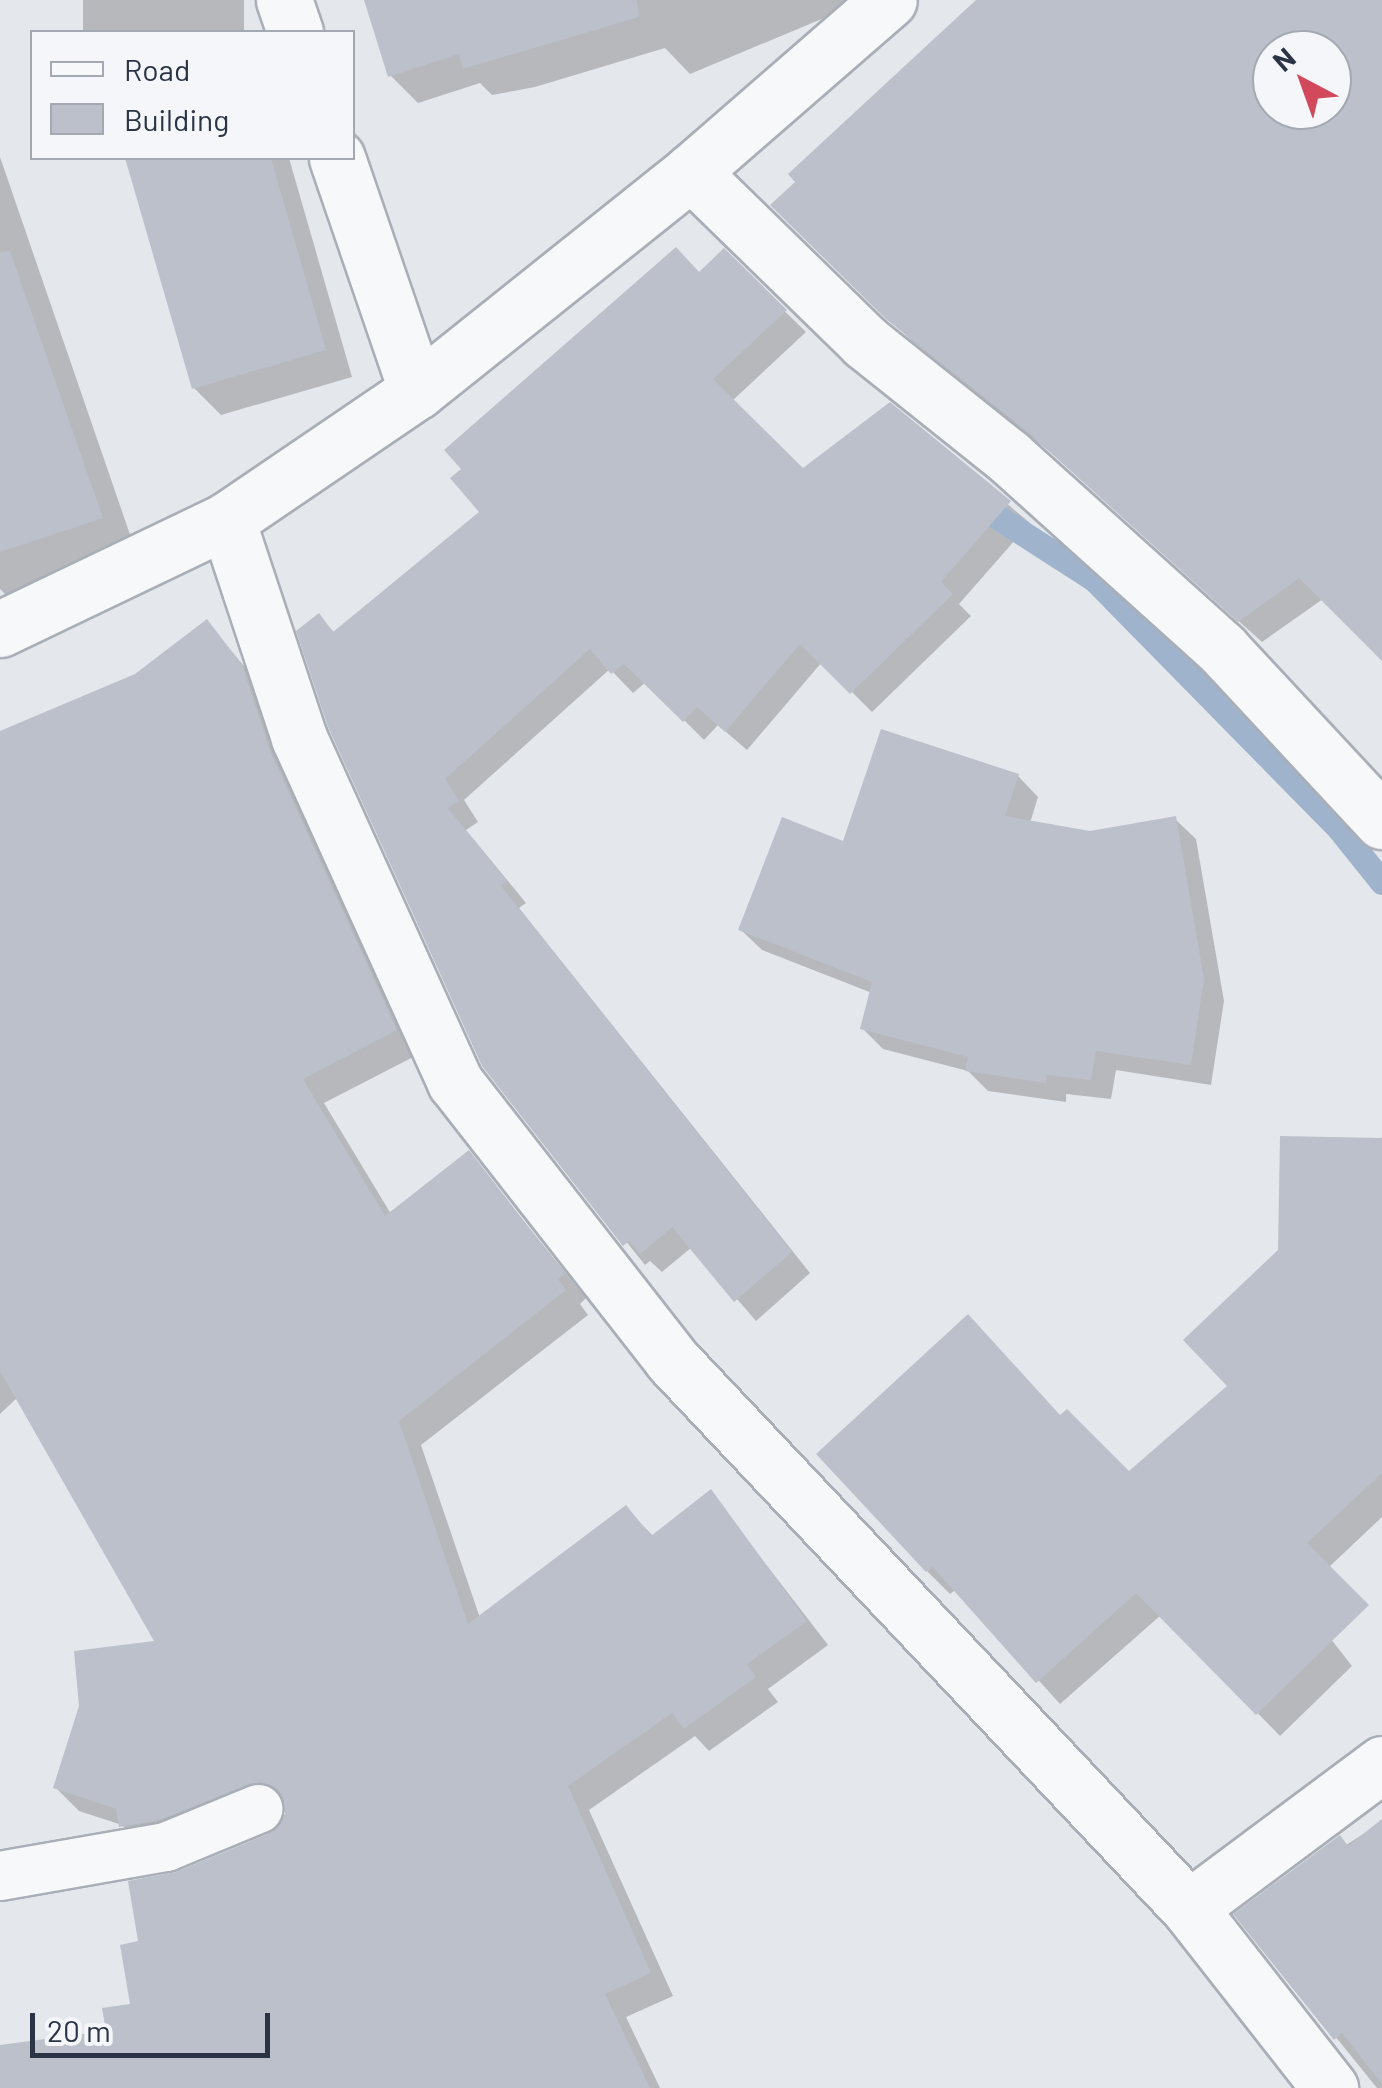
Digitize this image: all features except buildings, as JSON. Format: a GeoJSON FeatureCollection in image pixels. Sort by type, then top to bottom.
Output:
{"type":"FeatureCollection","features":[{"type":"Feature","properties":{"kind":"street"},"geometry":{"type":"LineString","coordinates":[[284,0],[294,30]]}},
{"type":"Feature","properties":{"kind":"street"},"geometry":{"type":"LineString","coordinates":[[0,629],[228,520],[416,391],[691,172],[889,0]]}},
{"type":"Feature","properties":{"kind":"street"},"geometry":{"type":"LineString","coordinates":[[338,160],[416,391]]}},
{"type":"Feature","properties":{"kind":"street"},"geometry":{"type":"LineString","coordinates":[[691,172],[864,342],[1009,457],[1222,649],[1382,821]]}},
{"type":"Feature","properties":{"kind":"street"},"geometry":{"type":"LineString","coordinates":[[228,520],[300,738],[455,1082],[672,1360],[1189,1908],[1330,2088]]}},
{"type":"Feature","properties":{"kind":"street"},"geometry":{"type":"LineString","coordinates":[[1189,1908],[1382,1764]]}},
{"type":"Feature","properties":{"kind":"lane"},"geometry":{"type":"LineString","coordinates":[[0,1876],[166,1847],[258,1810]]}},
{"type":"Feature","properties":{"kind":"waterway"},"geometry":{"type":"LineString","coordinates":[[971,500],[1094,579],[1337,826],[1382,882]]}}]}
